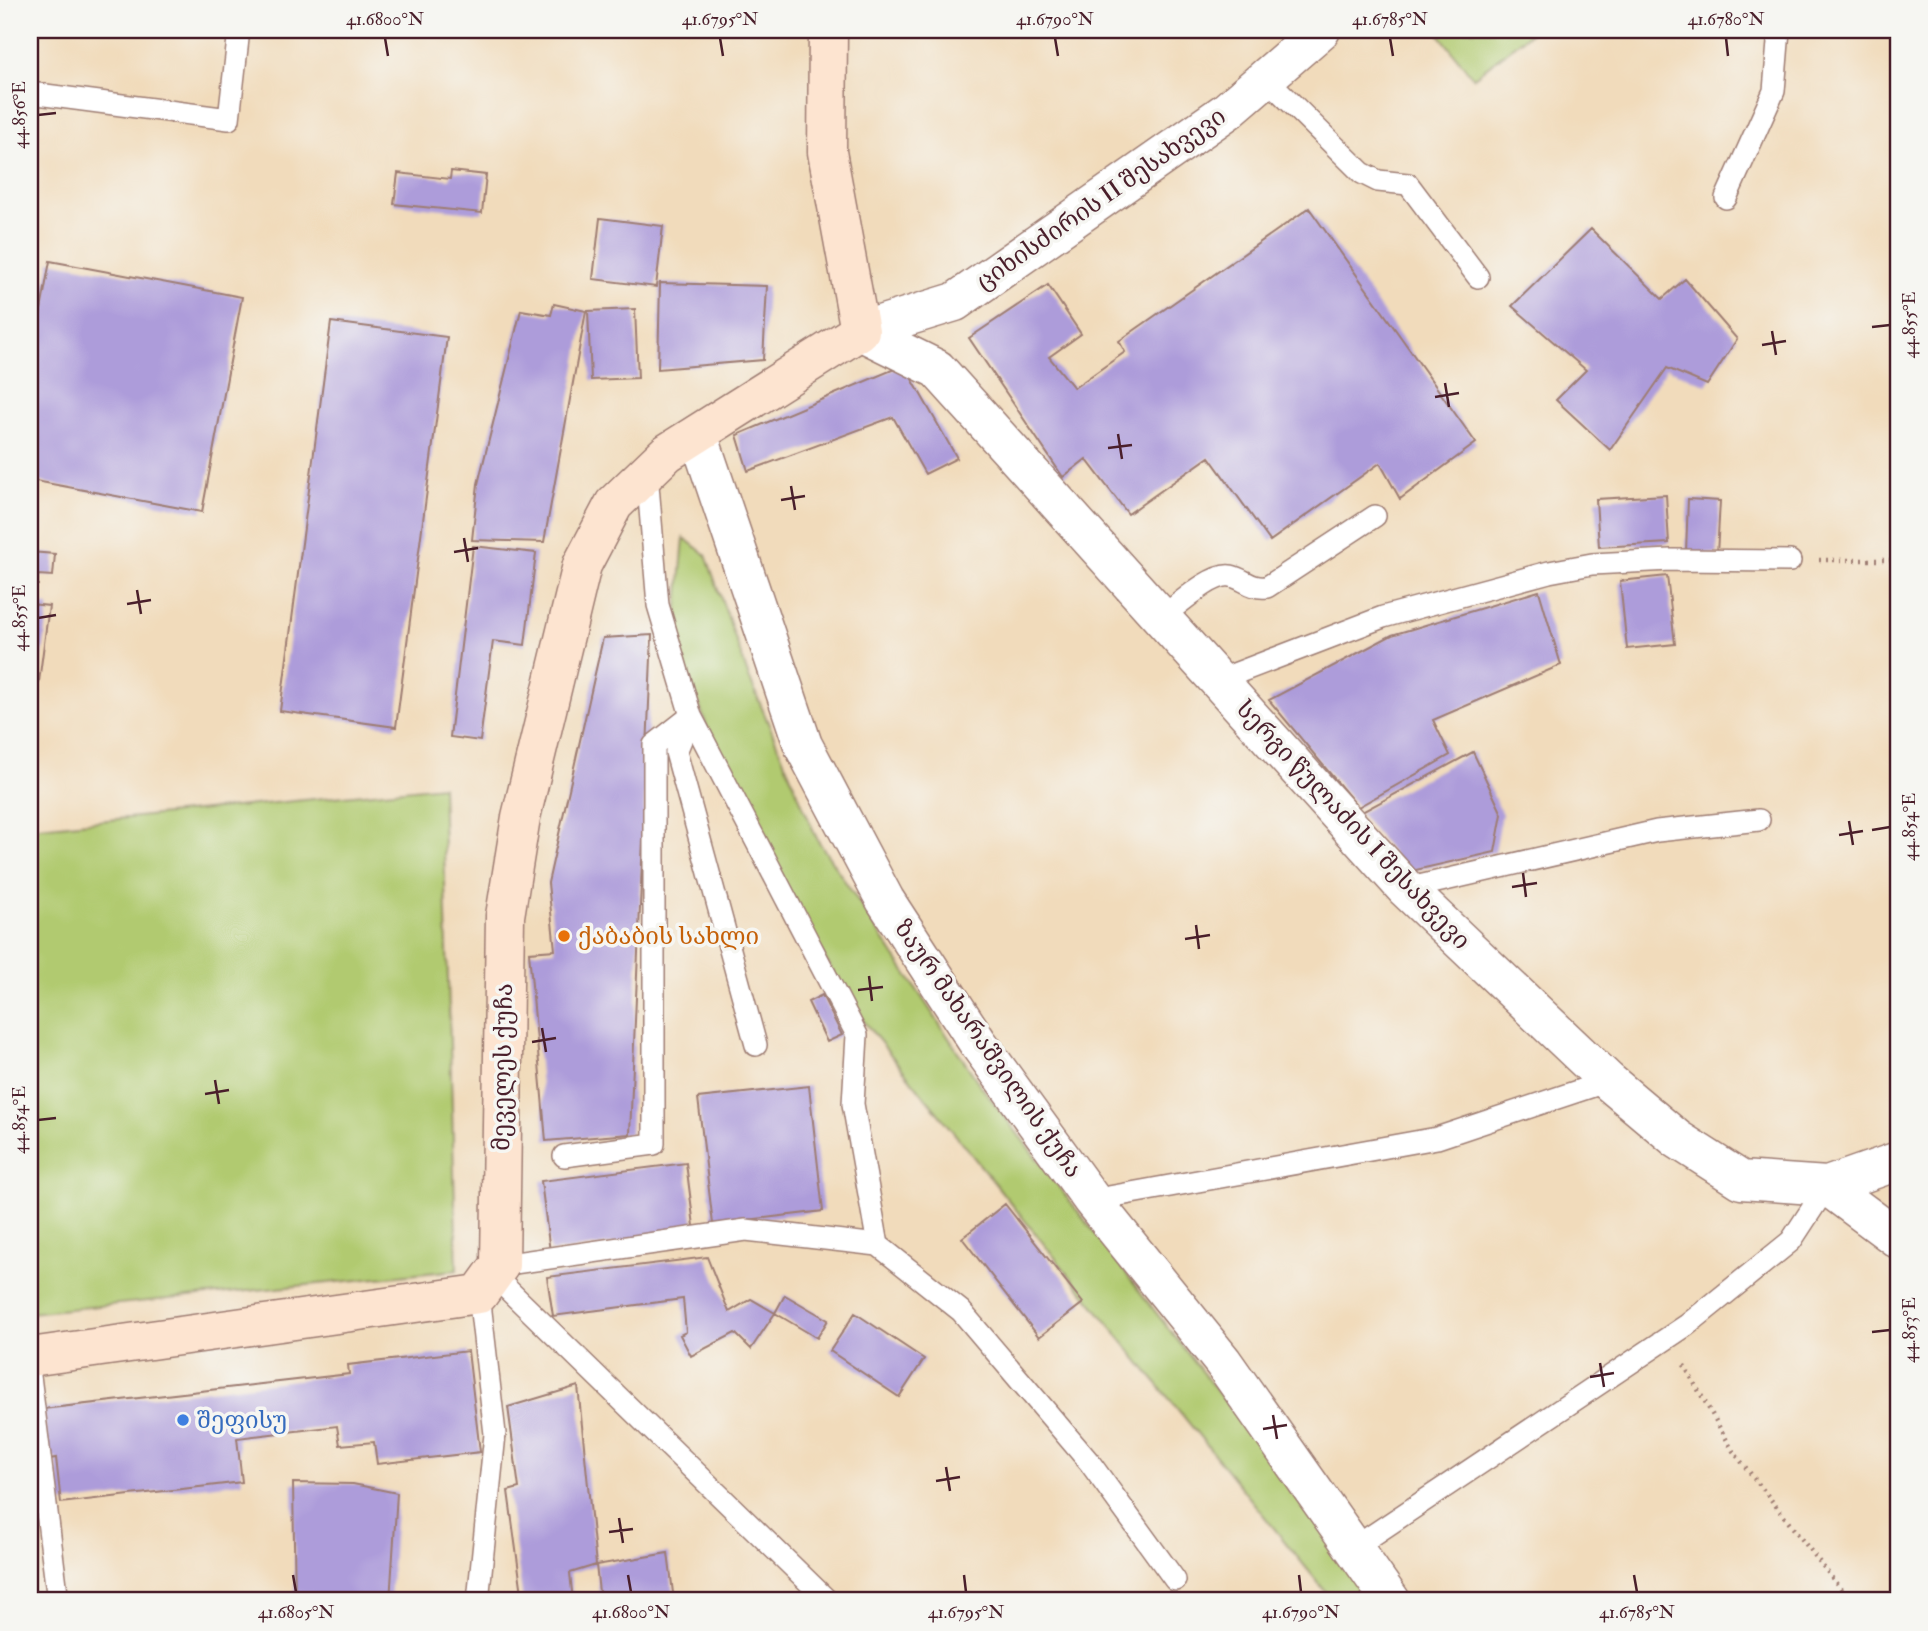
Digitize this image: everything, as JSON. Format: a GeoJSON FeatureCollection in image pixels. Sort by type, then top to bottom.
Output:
{"type":"FeatureCollection","features":[{"type":"Feature","properties":{"kind":"street"},"geometry":{"type":"LineString","coordinates":[[828,30],[827,152],[860,331]]}},
{"type":"Feature","properties":{"kind":"street","name":"ციხისძირის II შესახვევი"},"geometry":{"type":"LineString","coordinates":[[860,331],[955,302],[1227,111],[1321,30]]}},
{"type":"Feature","properties":{"kind":"street","name":"მეველეს ქუჩა"},"geometry":{"type":"LineString","coordinates":[[491,1278],[505,916],[521,817],[582,565],[614,504],[667,453],[860,331]]}},
{"type":"Feature","properties":{"kind":"street","name":"სერგი წულაძის I შესახვევი"},"geometry":{"type":"LineString","coordinates":[[860,331],[937,369],[1406,889],[1608,1081],[1677,1139],[1741,1180],[1827,1186]]}},
{"type":"Feature","properties":{"kind":"street","name":"ზაურ მახარაშვილის ქუჩა"},"geometry":{"type":"LineString","coordinates":[[698,435],[803,746],[892,911],[978,1043],[1093,1200],[1223,1362],[1391,1601]]}},
{"type":"Feature","properties":{"kind":"street"},"geometry":{"type":"LineString","coordinates":[[1827,1186],[1898,1161]]}},
{"type":"Feature","properties":{"kind":"street"},"geometry":{"type":"LineString","coordinates":[[1827,1186],[1898,1239]]}},
{"type":"Feature","properties":{"kind":"street"},"geometry":{"type":"LineString","coordinates":[[30,1357],[491,1278]]}},
{"type":"Feature","properties":{"kind":"lane"},"geometry":{"type":"LineString","coordinates":[[30,93],[229,119],[239,30]]}},
{"type":"Feature","properties":{"kind":"lane"},"geometry":{"type":"LineString","coordinates":[[1726,198],[1774,91],[1779,30]]}},
{"type":"Feature","properties":{"kind":"lane"},"geometry":{"type":"LineString","coordinates":[[1266,78],[1362,173],[1378,181],[1408,184],[1478,277]]}},
{"type":"Feature","properties":{"kind":"lane"},"geometry":{"type":"LineString","coordinates":[[647,473],[658,605],[691,716],[857,1035],[853,1104],[878,1245]]}},
{"type":"Feature","properties":{"kind":"lane"},"geometry":{"type":"LineString","coordinates":[[1161,618],[1219,577],[1231,576],[1255,588],[1267,587],[1375,516]]}},
{"type":"Feature","properties":{"kind":"lane"},"geometry":{"type":"LineString","coordinates":[[1216,681],[1383,617],[1549,572],[1592,564],[1790,561]]}},
{"type":"Feature","properties":{"kind":"lane"},"geometry":{"type":"LineString","coordinates":[[691,716],[676,752],[756,1045]]}},
{"type":"Feature","properties":{"kind":"lane"},"geometry":{"type":"LineString","coordinates":[[564,1156],[654,1144],[654,745],[691,716]]}},
{"type":"Feature","properties":{"kind":"lane"},"geometry":{"type":"LineString","coordinates":[[1406,889],[1657,831],[1759,820]]}},
{"type":"Feature","properties":{"kind":"lane"},"geometry":{"type":"LineString","coordinates":[[1093,1200],[1437,1138],[1608,1081]]}},
{"type":"Feature","properties":{"kind":"lane"},"geometry":{"type":"LineString","coordinates":[[1355,1548],[1669,1338],[1791,1241],[1827,1186]]}},
{"type":"Feature","properties":{"kind":"lane"},"geometry":{"type":"LineString","coordinates":[[491,1278],[746,1230],[878,1245],[961,1311],[1090,1463],[1175,1580]]}},
{"type":"Feature","properties":{"kind":"lane"},"geometry":{"type":"LineString","coordinates":[[478,1601],[495,1434],[491,1278]]}},
{"type":"Feature","properties":{"kind":"lane"},"geometry":{"type":"LineString","coordinates":[[491,1278],[828,1601]]}},
{"type":"Feature","properties":{"kind":"lane"},"geometry":{"type":"LineString","coordinates":[[30,1376],[33,1433],[58,1601]]}},
{"type":"Feature","properties":{"kind":"path"},"geometry":{"type":"LineString","coordinates":[[1832,560],[1898,560]]}},
{"type":"Feature","properties":{"kind":"path"},"geometry":{"type":"LineString","coordinates":[[1669,1338],[1733,1451],[1850,1601]]}},
{"type":"Feature","properties":{"kind":"green space"},"geometry":{"type":"Polygon","coordinates":[[[1436,30],[1534,30],[1473,78],[1436,30]]]}},
{"type":"Feature","properties":{"kind":"green space"},"geometry":{"type":"Polygon","coordinates":[[[684,538],[706,555],[748,675],[817,839],[980,1085],[1339,1549],[1370,1601],[1333,1601],[852,1007],[727,782],[675,638],[684,538]]]}},
{"type":"Feature","properties":{"kind":"green space"},"geometry":{"type":"Polygon","coordinates":[[[442,786],[457,1270],[30,1313],[30,828],[442,786]]]}},
{"type":"Feature","properties":{"kind":"building"},"geometry":{"type":"Polygon","coordinates":[[[451,171],[486,175],[482,213],[394,204],[398,173],[450,179],[451,171]]]}},
{"type":"Feature","properties":{"kind":"building"},"geometry":{"type":"Polygon","coordinates":[[[1309,208],[1476,443],[1400,499],[1380,463],[1270,541],[1209,457],[1128,514],[1086,459],[1063,477],[969,338],[1048,285],[1081,334],[1049,357],[1074,388],[1125,352],[1119,341],[1309,208]]]}},
{"type":"Feature","properties":{"kind":"building"},"geometry":{"type":"Polygon","coordinates":[[[600,218],[663,226],[656,287],[593,279],[600,218]]]}},
{"type":"Feature","properties":{"kind":"building"},"geometry":{"type":"Polygon","coordinates":[[[1591,229],[1662,299],[1685,279],[1737,339],[1707,385],[1667,368],[1610,450],[1556,400],[1586,370],[1512,306],[1591,229]]]}},
{"type":"Feature","properties":{"kind":"building"},"geometry":{"type":"Polygon","coordinates":[[[50,261],[242,297],[202,512],[30,480],[30,370],[50,261]]]}},
{"type":"Feature","properties":{"kind":"building"},"geometry":{"type":"Polygon","coordinates":[[[660,283],[767,286],[763,360],[658,369],[660,283]]]}},
{"type":"Feature","properties":{"kind":"building"},"geometry":{"type":"Polygon","coordinates":[[[554,304],[586,311],[544,542],[472,540],[478,484],[521,310],[551,315],[554,304]]]}},
{"type":"Feature","properties":{"kind":"building"},"geometry":{"type":"Polygon","coordinates":[[[635,309],[638,378],[591,380],[588,311],[635,309]]]}},
{"type":"Feature","properties":{"kind":"building"},"geometry":{"type":"Polygon","coordinates":[[[331,322],[447,337],[396,727],[280,711],[331,322]]]}},
{"type":"Feature","properties":{"kind":"building"},"geometry":{"type":"Polygon","coordinates":[[[904,365],[957,458],[925,474],[893,417],[748,471],[737,435],[904,365]]]}},
{"type":"Feature","properties":{"kind":"building"},"geometry":{"type":"Polygon","coordinates":[[[1666,495],[1669,543],[1599,547],[1596,499],[1666,495]]]}},
{"type":"Feature","properties":{"kind":"building"},"geometry":{"type":"Polygon","coordinates":[[[1688,499],[1720,501],[1717,554],[1686,552],[1688,499]]]}},
{"type":"Feature","properties":{"kind":"building"},"geometry":{"type":"Polygon","coordinates":[[[473,546],[536,553],[525,645],[493,641],[480,741],[450,737],[473,546]]]}},
{"type":"Feature","properties":{"kind":"building"},"geometry":{"type":"Polygon","coordinates":[[[30,552],[55,554],[53,576],[38,575],[38,585],[30,585],[30,552]]]}},
{"type":"Feature","properties":{"kind":"building"},"geometry":{"type":"Polygon","coordinates":[[[1667,576],[1675,644],[1627,649],[1620,581],[1667,576]]]}},
{"type":"Feature","properties":{"kind":"building"},"geometry":{"type":"Polygon","coordinates":[[[1539,591],[1561,665],[1433,720],[1450,755],[1358,807],[1269,700],[1392,635],[1539,591]]]}},
{"type":"Feature","properties":{"kind":"building"},"geometry":{"type":"Polygon","coordinates":[[[30,604],[49,606],[39,682],[30,681],[30,604]]]}},
{"type":"Feature","properties":{"kind":"building"},"geometry":{"type":"Polygon","coordinates":[[[652,635],[630,1134],[546,1141],[529,952],[555,950],[548,883],[603,638],[652,635]]]}},
{"type":"Feature","properties":{"kind":"building"},"geometry":{"type":"Polygon","coordinates":[[[1473,752],[1502,814],[1495,852],[1407,872],[1360,813],[1473,752]]]}},
{"type":"Feature","properties":{"kind":"building"},"geometry":{"type":"Polygon","coordinates":[[[822,995],[842,1035],[827,1042],[808,1002],[822,995]]]}},
{"type":"Feature","properties":{"kind":"building"},"geometry":{"type":"Polygon","coordinates":[[[809,1086],[823,1211],[713,1224],[698,1098],[809,1086]]]}},
{"type":"Feature","properties":{"kind":"building"},"geometry":{"type":"Polygon","coordinates":[[[686,1163],[695,1234],[550,1252],[541,1181],[686,1163]]]}},
{"type":"Feature","properties":{"kind":"building"},"geometry":{"type":"Polygon","coordinates":[[[1005,1204],[1083,1303],[1039,1337],[962,1238],[1005,1204]]]}},
{"type":"Feature","properties":{"kind":"building"},"geometry":{"type":"Polygon","coordinates":[[[707,1257],[729,1312],[751,1299],[775,1313],[751,1349],[735,1333],[691,1356],[680,1335],[686,1332],[683,1299],[553,1316],[547,1277],[707,1257]]]}},
{"type":"Feature","properties":{"kind":"building"},"geometry":{"type":"Polygon","coordinates":[[[785,1295],[828,1320],[817,1338],[775,1313],[785,1295]]]}},
{"type":"Feature","properties":{"kind":"building"},"geometry":{"type":"Polygon","coordinates":[[[855,1313],[924,1359],[899,1397],[830,1351],[855,1313]]]}},
{"type":"Feature","properties":{"kind":"building"},"geometry":{"type":"Polygon","coordinates":[[[468,1351],[480,1452],[377,1464],[374,1442],[340,1445],[337,1426],[237,1438],[242,1482],[61,1503],[56,1458],[49,1459],[43,1409],[349,1374],[348,1365],[468,1351]]]}},
{"type":"Feature","properties":{"kind":"building"},"geometry":{"type":"Polygon","coordinates":[[[578,1386],[596,1565],[570,1573],[573,1601],[523,1601],[508,1491],[519,1488],[508,1407],[578,1386]]]}},
{"type":"Feature","properties":{"kind":"building"},"geometry":{"type":"Polygon","coordinates":[[[293,1483],[353,1484],[397,1493],[390,1601],[295,1601],[293,1483]]]}},
{"type":"Feature","properties":{"kind":"building"},"geometry":{"type":"Polygon","coordinates":[[[668,1553],[674,1601],[600,1601],[596,1565],[668,1553]]]}},
{"type":"Feature","properties":{"kind":"place","name":"ქაბაბის სახლი"},"geometry":{"type":"Point","coordinates":[564,936]}},
{"type":"Feature","properties":{"kind":"place","name":"შეფისუ"},"geometry":{"type":"Point","coordinates":[183,1420]}}]}
